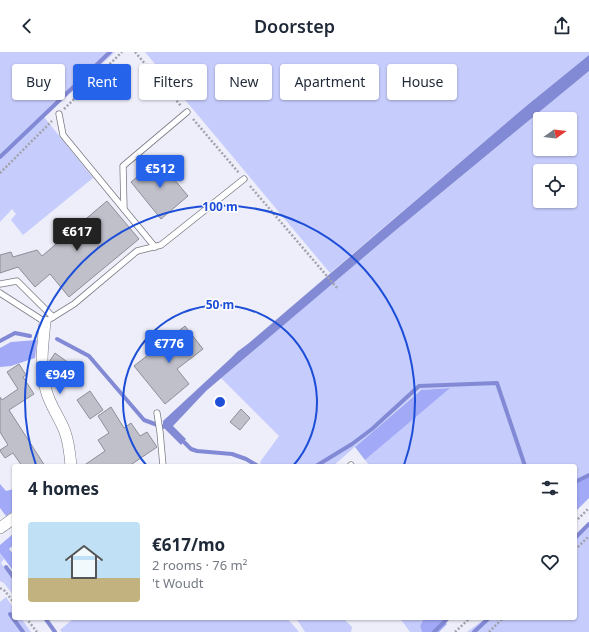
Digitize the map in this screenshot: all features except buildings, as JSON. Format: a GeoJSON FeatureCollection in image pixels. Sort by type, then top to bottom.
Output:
{"type":"FeatureCollection","features":[{"type":"Feature","properties":{"kind":"street"},"geometry":{"type":"LineString","coordinates":[[49,319],[42,358],[43,376],[52,408],[64,431],[69,446],[71,464]]}},
{"type":"Feature","properties":{"kind":"street"},"geometry":{"type":"LineString","coordinates":[[1,525],[12,519]]}},
{"type":"Feature","properties":{"kind":"lane"},"geometry":{"type":"LineString","coordinates":[[124,209],[123,166],[187,112]]}},
{"type":"Feature","properties":{"kind":"lane"},"geometry":{"type":"LineString","coordinates":[[59,114],[63,135],[155,247]]}},
{"type":"Feature","properties":{"kind":"lane"},"geometry":{"type":"LineString","coordinates":[[49,319],[74,304],[137,251],[161,245],[244,179]]}},
{"type":"Feature","properties":{"kind":"lane"},"geometry":{"type":"LineString","coordinates":[[0,284],[17,281],[49,319]]}},
{"type":"Feature","properties":{"kind":"lane"},"geometry":{"type":"LineString","coordinates":[[0,293],[49,319]]}},
{"type":"Feature","properties":{"kind":"lane"},"geometry":{"type":"LineString","coordinates":[[157,412],[163,464]]}},
{"type":"Feature","properties":{"kind":"path"},"geometry":{"type":"LineString","coordinates":[[0,173],[122,52]]}},
{"type":"Feature","properties":{"kind":"path"},"geometry":{"type":"LineString","coordinates":[[244,179],[338,289]]}},
{"type":"Feature","properties":{"kind":"path"},"geometry":{"type":"LineString","coordinates":[[577,520],[589,508]]}},
{"type":"Feature","properties":{"kind":"path"},"geometry":{"type":"LineString","coordinates":[[577,548],[589,536]]}},
{"type":"Feature","properties":{"kind":"path"},"geometry":{"type":"LineString","coordinates":[[0,588],[5,591],[12,600]]}},
{"type":"Feature","properties":{"kind":"path"},"geometry":{"type":"LineString","coordinates":[[27,620],[36,632]]}},
{"type":"Feature","properties":{"kind":"path"},"geometry":{"type":"LineString","coordinates":[[455,632],[468,620]]}},
{"type":"Feature","properties":{"kind":"path"},"geometry":{"type":"LineString","coordinates":[[488,632],[501,620]]}},
{"type":"Feature","properties":{"kind":"shaded area"},"geometry":{"type":"Polygon","coordinates":[[[0,52],[115,52],[102,64],[73,64],[73,90],[65,98],[65,64],[12,64],[12,100],[63,100],[44,117],[93,178],[23,235],[11,220],[16,214],[12,209],[0,222],[0,52]]]}},
{"type":"Feature","properties":{"kind":"shaded area"},"geometry":{"type":"Polygon","coordinates":[[[145,52],[589,52],[589,55],[525,107],[330,273],[185,100],[207,100],[207,64],[155,64],[145,52]]]}},
{"type":"Feature","properties":{"kind":"shaded area"},"geometry":{"type":"Polygon","coordinates":[[[589,55],[589,71],[539,112],[533,112],[533,117],[390,235],[206,391],[173,426],[186,439],[181,445],[163,427],[163,421],[237,352],[525,107],[589,55]]]}},
{"type":"Feature","properties":{"kind":"shaded area"},"geometry":{"type":"Polygon","coordinates":[[[589,71],[589,474],[577,480],[577,464],[368,464],[365,460],[449,388],[420,390],[335,464],[260,464],[260,462],[279,436],[221,378],[390,235],[533,117],[533,156],[577,156],[577,112],[539,112],[589,71]]]}},
{"type":"Feature","properties":{"kind":"shaded area"},"geometry":{"type":"Polygon","coordinates":[[[37,340],[35,358],[11,366],[0,367],[0,348],[11,342],[37,340]]]}},
{"type":"Feature","properties":{"kind":"shaded area"},"geometry":{"type":"Polygon","coordinates":[[[450,388],[365,460],[355,447],[421,390],[450,388]]]}},
{"type":"Feature","properties":{"kind":"shaded area"},"geometry":{"type":"Polygon","coordinates":[[[589,474],[589,498],[577,510],[577,480],[589,474]]]}},
{"type":"Feature","properties":{"kind":"shaded area"},"geometry":{"type":"Polygon","coordinates":[[[0,484],[6,491],[12,490],[12,512],[6,516],[0,508],[0,484]]]}},
{"type":"Feature","properties":{"kind":"shaded area"},"geometry":{"type":"Polygon","coordinates":[[[589,524],[589,632],[467,632],[483,620],[577,620],[577,536],[589,524]]]}},
{"type":"Feature","properties":{"kind":"shaded area"},"geometry":{"type":"Polygon","coordinates":[[[12,535],[12,546],[9,549],[12,553],[12,569],[0,553],[0,545],[12,535]]]}},
{"type":"Feature","properties":{"kind":"shaded area"},"geometry":{"type":"Polygon","coordinates":[[[0,553],[4,559],[1,563],[12,578],[12,593],[4,583],[0,581],[0,553]]]}},
{"type":"Feature","properties":{"kind":"shaded area"},"geometry":{"type":"Polygon","coordinates":[[[6,597],[12,606],[12,620],[22,620],[31,632],[0,632],[0,602],[6,597]]]}},
{"type":"Feature","properties":{"kind":"shaded area"},"geometry":{"type":"Polygon","coordinates":[[[72,620],[289,620],[299,632],[62,632],[60,630],[72,620]]]}},
{"type":"Feature","properties":{"kind":"shaded area"},"geometry":{"type":"Polygon","coordinates":[[[297,620],[345,620],[352,627],[351,632],[305,632],[297,620]]]}},
{"type":"Feature","properties":{"kind":"shaded area"},"geometry":{"type":"Polygon","coordinates":[[[400,620],[423,620],[420,626],[422,632],[410,632],[400,620]]]}},
{"type":"Feature","properties":{"kind":"shaded area"},"geometry":{"type":"Polygon","coordinates":[[[423,620],[443,620],[447,624],[439,632],[422,632],[420,626],[423,620]]]}},
{"type":"Feature","properties":{"kind":"waterway"},"geometry":{"type":"LineString","coordinates":[[0,157],[110,52]]}},
{"type":"Feature","properties":{"kind":"waterway"},"geometry":{"type":"LineString","coordinates":[[0,341],[15,333],[30,336]]}},
{"type":"Feature","properties":{"kind":"waterway"},"geometry":{"type":"LineString","coordinates":[[57,339],[89,356],[144,420],[163,427]]}},
{"type":"Feature","properties":{"kind":"waterway"},"geometry":{"type":"LineString","coordinates":[[319,464],[352,444],[372,429],[419,386],[497,383],[524,464]]}},
{"type":"Feature","properties":{"kind":"waterway"},"geometry":{"type":"LineString","coordinates":[[184,442],[191,449],[197,451],[232,454],[255,464]]}},
{"type":"Feature","properties":{"kind":"waterway"},"geometry":{"type":"LineString","coordinates":[[577,481],[589,475]]}},
{"type":"Feature","properties":{"kind":"waterway"},"geometry":{"type":"LineString","coordinates":[[577,536],[589,524]]}},
{"type":"Feature","properties":{"kind":"waterway"},"geometry":{"type":"LineString","coordinates":[[6,567],[12,575]]}},
{"type":"Feature","properties":{"kind":"waterway"},"geometry":{"type":"LineString","coordinates":[[14,620],[23,632]]}},
{"type":"Feature","properties":{"kind":"waterway"},"geometry":{"type":"LineString","coordinates":[[46,620],[55,632]]}},
{"type":"Feature","properties":{"kind":"waterway"},"geometry":{"type":"LineString","coordinates":[[434,632],[446,620]]}},
{"type":"Feature","properties":{"kind":"waterway"},"geometry":{"type":"LineString","coordinates":[[474,632],[487,620]]}}]}
